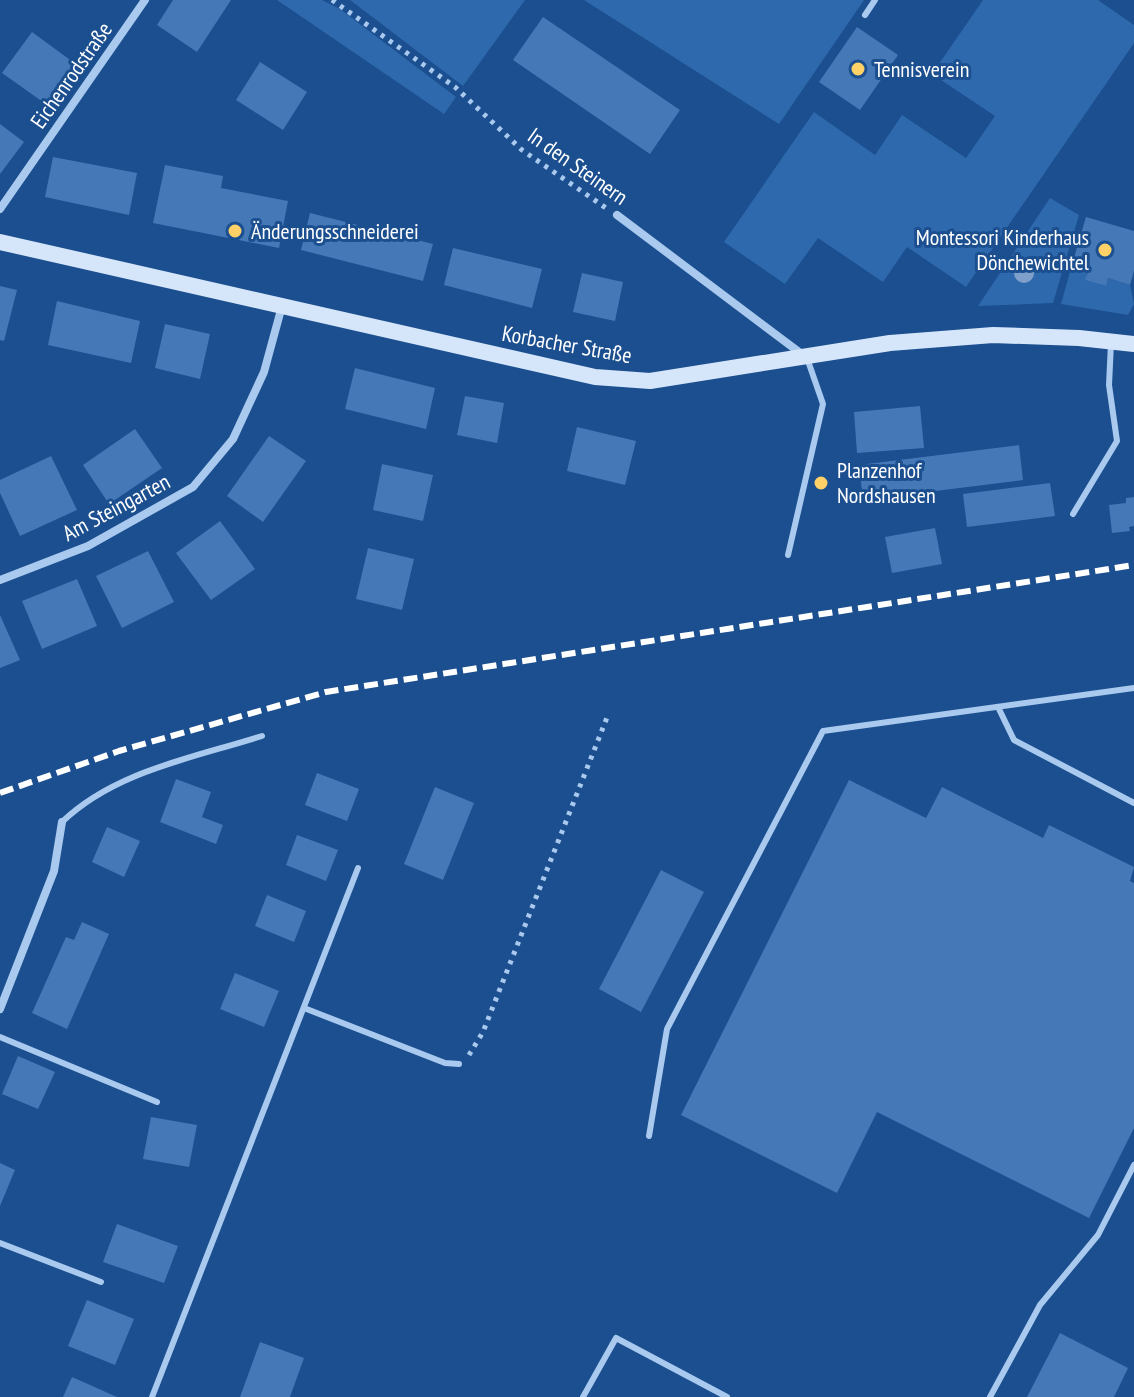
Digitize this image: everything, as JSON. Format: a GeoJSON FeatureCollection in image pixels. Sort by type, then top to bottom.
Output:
{"type":"FeatureCollection","features":[{"type":"Feature","properties":{"kind":"street","name":"Eichenrodstraße"},"geometry":{"type":"LineString","coordinates":[[0,209],[145,0]]}},
{"type":"Feature","properties":{"kind":"street","name":"In den Steinern"},"geometry":{"type":"LineString","coordinates":[[617,215],[807,358]]}},
{"type":"Feature","properties":{"kind":"street","name":"Korbacher Straße"},"geometry":{"type":"LineString","coordinates":[[0,242],[595,377],[650,381],[890,343],[993,335],[1134,344]]}},
{"type":"Feature","properties":{"kind":"street","name":"Am Steingarten"},"geometry":{"type":"LineString","coordinates":[[0,580],[88,546],[193,487],[233,439],[264,372],[282,306]]}},
{"type":"Feature","properties":{"kind":"street"},"geometry":{"type":"LineString","coordinates":[[0,1009],[54,871],[62,822]]}},
{"type":"Feature","properties":{"kind":"lane"},"geometry":{"type":"LineString","coordinates":[[865,15],[875,0]]}},
{"type":"Feature","properties":{"kind":"lane"},"geometry":{"type":"LineString","coordinates":[[1073,514],[1117,441],[1109,385],[1111,341]]}},
{"type":"Feature","properties":{"kind":"lane"},"geometry":{"type":"LineString","coordinates":[[788,555],[823,404],[807,358]]}},
{"type":"Feature","properties":{"kind":"lane"},"geometry":{"type":"LineString","coordinates":[[649,1136],[667,1029],[823,731],[1134,688]]}},
{"type":"Feature","properties":{"kind":"lane"},"geometry":{"type":"LineString","coordinates":[[998,707],[1014,740],[1134,803]]}},
{"type":"Feature","properties":{"kind":"lane"},"geometry":{"type":"LineString","coordinates":[[62,822],[78,806],[120,782],[262,736]]}},
{"type":"Feature","properties":{"kind":"lane"},"geometry":{"type":"LineString","coordinates":[[152,1397],[358,868]]}},
{"type":"Feature","properties":{"kind":"lane"},"geometry":{"type":"LineString","coordinates":[[304,1008],[445,1063],[459,1064]]}},
{"type":"Feature","properties":{"kind":"lane"},"geometry":{"type":"LineString","coordinates":[[0,1037],[157,1102]]}},
{"type":"Feature","properties":{"kind":"lane"},"geometry":{"type":"LineString","coordinates":[[990,1397],[1040,1305],[1098,1235],[1134,1165]]}},
{"type":"Feature","properties":{"kind":"lane"},"geometry":{"type":"LineString","coordinates":[[0,1243],[101,1282]]}},
{"type":"Feature","properties":{"kind":"lane"},"geometry":{"type":"LineString","coordinates":[[583,1397],[616,1338],[727,1397]]}},
{"type":"Feature","properties":{"kind":"path","name":"In den Steinern"},"geometry":{"type":"LineString","coordinates":[[332,0],[455,87],[522,150],[617,215]]}},
{"type":"Feature","properties":{"kind":"path"},"geometry":{"type":"LineString","coordinates":[[459,1064],[475,1048],[483,1032],[608,715]]}},
{"type":"Feature","properties":{"kind":"shaded area"},"geometry":{"type":"Polygon","coordinates":[[[277,0],[322,0],[340,9],[456,97],[444,114],[277,0]]]}},
{"type":"Feature","properties":{"kind":"shaded area"},"geometry":{"type":"Polygon","coordinates":[[[350,0],[525,0],[463,86],[350,0]]]}},
{"type":"Feature","properties":{"kind":"shaded area"},"geometry":{"type":"Polygon","coordinates":[[[584,0],[864,0],[779,124],[584,0]]]}},
{"type":"Feature","properties":{"kind":"shaded area"},"geometry":{"type":"Polygon","coordinates":[[[983,0],[1098,0],[1134,25],[1134,43],[966,287],[907,247],[883,282],[818,238],[785,284],[724,242],[814,112],[875,155],[902,115],[966,158],[995,116],[932,74],[983,0]]]}},
{"type":"Feature","properties":{"kind":"shaded area"},"geometry":{"type":"Polygon","coordinates":[[[1050,198],[1079,215],[1053,303],[978,306],[1050,198]]]}},
{"type":"Feature","properties":{"kind":"shaded area"},"geometry":{"type":"Polygon","coordinates":[[[1071,268],[1088,273],[1086,280],[1105,286],[1108,278],[1130,285],[1134,304],[1128,315],[1061,304],[1071,268]]]}},
{"type":"Feature","properties":{"kind":"building"},"geometry":{"type":"Polygon","coordinates":[[[173,0],[231,0],[197,52],[157,25],[173,0]]]}},
{"type":"Feature","properties":{"kind":"building"},"geometry":{"type":"Polygon","coordinates":[[[543,17],[680,110],[650,154],[513,60],[543,17]]]}},
{"type":"Feature","properties":{"kind":"building","name":"Tennisverein"},"geometry":{"type":"Polygon","coordinates":[[[857,27],[898,55],[860,110],[819,82],[857,27]]]}},
{"type":"Feature","properties":{"kind":"building"},"geometry":{"type":"Polygon","coordinates":[[[32,32],[77,65],[47,105],[2,73],[32,32]]]}},
{"type":"Feature","properties":{"kind":"building"},"geometry":{"type":"Polygon","coordinates":[[[260,62],[307,92],[283,130],[236,100],[260,62]]]}},
{"type":"Feature","properties":{"kind":"building"},"geometry":{"type":"Polygon","coordinates":[[[0,124],[24,142],[0,174],[0,124]]]}},
{"type":"Feature","properties":{"kind":"building"},"geometry":{"type":"Polygon","coordinates":[[[53,157],[137,173],[129,215],[45,197],[53,157]]]}},
{"type":"Feature","properties":{"kind":"building"},"geometry":{"type":"Polygon","coordinates":[[[165,165],[223,176],[221,188],[288,201],[279,248],[153,223],[165,165]]]}},
{"type":"Feature","properties":{"kind":"building"},"geometry":{"type":"Polygon","coordinates":[[[310,213],[433,244],[423,281],[301,250],[310,213]]]}},
{"type":"Feature","properties":{"kind":"building","name":"Montessori Kinderhaus Dönchewichtel"},"geometry":{"type":"Polygon","coordinates":[[[1086,217],[1134,231],[1134,271],[1130,285],[1108,278],[1106,286],[1085,280],[1088,273],[1071,268],[1086,217]]]}},
{"type":"Feature","properties":{"kind":"building"},"geometry":{"type":"Polygon","coordinates":[[[453,248],[542,269],[532,308],[444,285],[453,248]]]}},
{"type":"Feature","properties":{"kind":"building"},"geometry":{"type":"Polygon","coordinates":[[[582,273],[623,282],[615,321],[573,312],[582,273]]]}},
{"type":"Feature","properties":{"kind":"building"},"geometry":{"type":"Polygon","coordinates":[[[0,286],[17,290],[4,341],[0,340],[0,286]]]}},
{"type":"Feature","properties":{"kind":"building"},"geometry":{"type":"Polygon","coordinates":[[[57,301],[140,321],[131,363],[48,345],[57,301]]]}},
{"type":"Feature","properties":{"kind":"building"},"geometry":{"type":"Polygon","coordinates":[[[165,324],[210,334],[200,379],[155,368],[165,324]]]}},
{"type":"Feature","properties":{"kind":"building"},"geometry":{"type":"Polygon","coordinates":[[[355,368],[435,388],[426,429],[345,409],[355,368]]]}},
{"type":"Feature","properties":{"kind":"building"},"geometry":{"type":"Polygon","coordinates":[[[465,396],[504,403],[497,443],[457,435],[465,396]]]}},
{"type":"Feature","properties":{"kind":"building"},"geometry":{"type":"Polygon","coordinates":[[[920,406],[924,448],[857,453],[854,412],[920,406]]]}},
{"type":"Feature","properties":{"kind":"building"},"geometry":{"type":"Polygon","coordinates":[[[577,427],[636,441],[625,485],[567,471],[577,427]]]}},
{"type":"Feature","properties":{"kind":"building"},"geometry":{"type":"Polygon","coordinates":[[[135,429],[162,468],[109,504],[83,465],[135,429]]]}},
{"type":"Feature","properties":{"kind":"building"},"geometry":{"type":"Polygon","coordinates":[[[269,436],[306,461],[263,522],[227,496],[269,436]]]}},
{"type":"Feature","properties":{"kind":"building"},"geometry":{"type":"Polygon","coordinates":[[[1019,445],[1023,480],[863,500],[859,465],[1019,445]]]}},
{"type":"Feature","properties":{"kind":"building"},"geometry":{"type":"Polygon","coordinates":[[[51,456],[77,510],[20,536],[0,493],[0,480],[51,456]]]}},
{"type":"Feature","properties":{"kind":"building"},"geometry":{"type":"Polygon","coordinates":[[[382,464],[433,475],[423,521],[373,510],[382,464]]]}},
{"type":"Feature","properties":{"kind":"building"},"geometry":{"type":"Polygon","coordinates":[[[1050,483],[1055,516],[967,527],[963,494],[1050,483]]]}},
{"type":"Feature","properties":{"kind":"building"},"geometry":{"type":"Polygon","coordinates":[[[1134,497],[1134,526],[1129,527],[1130,531],[1112,533],[1109,505],[1126,503],[1126,498],[1134,497]]]}},
{"type":"Feature","properties":{"kind":"building"},"geometry":{"type":"Polygon","coordinates":[[[220,521],[255,569],[211,600],[176,553],[220,521]]]}},
{"type":"Feature","properties":{"kind":"building"},"geometry":{"type":"Polygon","coordinates":[[[935,528],[942,564],[892,573],[885,537],[935,528]]]}},
{"type":"Feature","properties":{"kind":"building"},"geometry":{"type":"Polygon","coordinates":[[[368,548],[414,559],[402,610],[356,599],[368,548]]]}},
{"type":"Feature","properties":{"kind":"building"},"geometry":{"type":"Polygon","coordinates":[[[148,551],[174,602],[122,628],[96,576],[148,551]]]}},
{"type":"Feature","properties":{"kind":"building"},"geometry":{"type":"Polygon","coordinates":[[[77,579],[97,626],[42,649],[22,601],[77,579]]]}},
{"type":"Feature","properties":{"kind":"building"},"geometry":{"type":"Polygon","coordinates":[[[0,615],[20,660],[0,668],[0,615]]]}},
{"type":"Feature","properties":{"kind":"building"},"geometry":{"type":"Polygon","coordinates":[[[317,773],[359,789],[347,821],[305,805],[317,773]]]}},
{"type":"Feature","properties":{"kind":"building"},"geometry":{"type":"Polygon","coordinates":[[[176,779],[211,792],[202,817],[223,825],[216,844],[160,822],[176,779]]]}},
{"type":"Feature","properties":{"kind":"building"},"geometry":{"type":"Polygon","coordinates":[[[849,780],[926,818],[942,787],[1043,838],[1049,825],[1134,867],[1130,881],[1134,883],[1134,1128],[1089,1218],[877,1112],[837,1193],[681,1115],[849,780]]]}},
{"type":"Feature","properties":{"kind":"building"},"geometry":{"type":"Polygon","coordinates":[[[435,787],[474,803],[443,880],[404,864],[435,787]]]}},
{"type":"Feature","properties":{"kind":"building"},"geometry":{"type":"Polygon","coordinates":[[[107,827],[140,841],[124,877],[92,862],[107,827]]]}},
{"type":"Feature","properties":{"kind":"building"},"geometry":{"type":"Polygon","coordinates":[[[297,835],[338,850],[326,881],[286,865],[297,835]]]}},
{"type":"Feature","properties":{"kind":"building"},"geometry":{"type":"Polygon","coordinates":[[[661,870],[704,892],[641,1012],[599,989],[661,870]]]}},
{"type":"Feature","properties":{"kind":"building"},"geometry":{"type":"Polygon","coordinates":[[[267,895],[306,911],[294,942],[255,926],[267,895]]]}},
{"type":"Feature","properties":{"kind":"building"},"geometry":{"type":"Polygon","coordinates":[[[82,922],[109,934],[67,1029],[32,1013],[66,937],[74,940],[82,922]]]}},
{"type":"Feature","properties":{"kind":"building"},"geometry":{"type":"Polygon","coordinates":[[[235,973],[279,991],[264,1027],[220,1009],[235,973]]]}},
{"type":"Feature","properties":{"kind":"building"},"geometry":{"type":"Polygon","coordinates":[[[18,1056],[55,1072],[38,1109],[2,1094],[18,1056]]]}},
{"type":"Feature","properties":{"kind":"building"},"geometry":{"type":"Polygon","coordinates":[[[151,1117],[197,1125],[189,1167],[143,1159],[151,1117]]]}},
{"type":"Feature","properties":{"kind":"building"},"geometry":{"type":"Polygon","coordinates":[[[0,1163],[15,1170],[0,1206],[0,1163]]]}},
{"type":"Feature","properties":{"kind":"building"},"geometry":{"type":"Polygon","coordinates":[[[117,1224],[178,1246],[164,1283],[103,1262],[117,1224]]]}},
{"type":"Feature","properties":{"kind":"building"},"geometry":{"type":"Polygon","coordinates":[[[87,1300],[134,1319],[115,1365],[68,1346],[87,1300]]]}},
{"type":"Feature","properties":{"kind":"building"},"geometry":{"type":"Polygon","coordinates":[[[1060,1333],[1128,1368],[1114,1397],[1027,1397],[1060,1333]]]}},
{"type":"Feature","properties":{"kind":"building"},"geometry":{"type":"Polygon","coordinates":[[[260,1342],[304,1358],[290,1397],[240,1397],[260,1342]]]}},
{"type":"Feature","properties":{"kind":"building"},"geometry":{"type":"Polygon","coordinates":[[[72,1377],[117,1397],[63,1397],[72,1377]]]}},
{"type":"Feature","properties":{"kind":"railway"},"geometry":{"type":"LineString","coordinates":[[0,793],[119,751],[326,692],[1134,565]]}},
{"type":"Feature","properties":{"kind":"place","name":"Tennisverein"},"geometry":{"type":"Point","coordinates":[858,69]}},
{"type":"Feature","properties":{"kind":"place","name":"Änderungsschneiderei"},"geometry":{"type":"Point","coordinates":[235,231]}},
{"type":"Feature","properties":{"kind":"place","name":"Montessori Kinderhaus Dönchewichtel"},"geometry":{"type":"Point","coordinates":[1105,250]}},
{"type":"Feature","properties":{"kind":"place","name":"Planzenhof Nordshausen"},"geometry":{"type":"Point","coordinates":[821,483]}}]}
